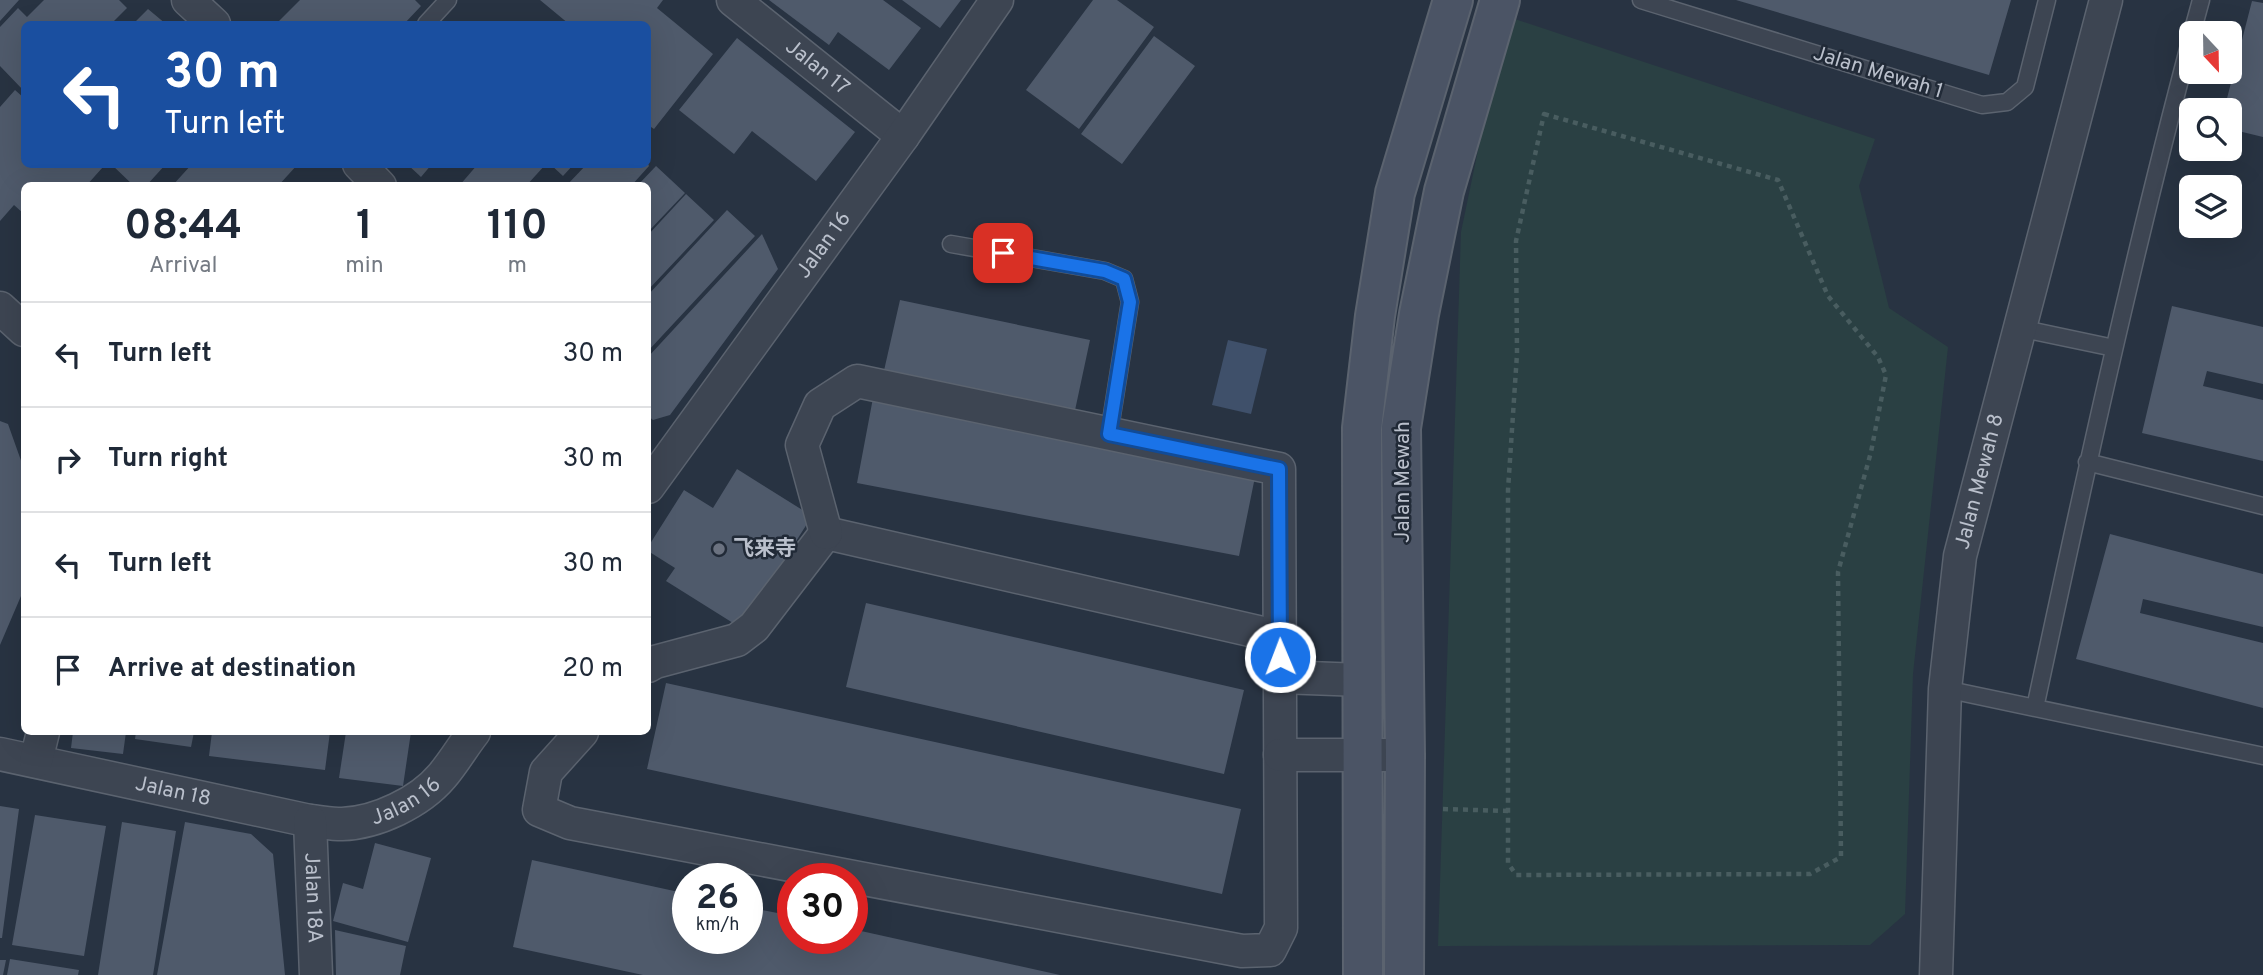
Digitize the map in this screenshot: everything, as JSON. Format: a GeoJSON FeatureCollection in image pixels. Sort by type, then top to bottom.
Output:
{"type":"FeatureCollection","features":[{"type":"Feature","properties":{"kind":"street"},"geometry":{"type":"LineString","coordinates":[[188,0],[211,21]]}},
{"type":"Feature","properties":{"kind":"street","name":"Jalan 17"},"geometry":{"type":"LineString","coordinates":[[733,0],[903,136]]}},
{"type":"Feature","properties":{"kind":"street","name":"Jalan 16"},"geometry":{"type":"LineString","coordinates":[[651,475],[657,452],[903,136],[997,0]]}},
{"type":"Feature","properties":{"kind":"street","name":"Jalan Mewah"},"geometry":{"type":"LineString","coordinates":[[1363,975],[1363,428],[1375,316],[1395,193],[1453,0]]}},
{"type":"Feature","properties":{"kind":"street","name":"Jalan Mewah"},"geometry":{"type":"LineString","coordinates":[[1404,975],[1405,755],[1401,428],[1419,314],[1444,191],[1500,0]]}},
{"type":"Feature","properties":{"kind":"street","name":"Jalan Mewah 8"},"geometry":{"type":"LineString","coordinates":[[1936,975],[1945,689],[1960,556],[2106,0]]}},
{"type":"Feature","properties":{"kind":"street"},"geometry":{"type":"LineString","coordinates":[[363,168],[376,182]]}},
{"type":"Feature","properties":{"kind":"street"},"geometry":{"type":"LineString","coordinates":[[0,308],[21,327]]}},
{"type":"Feature","properties":{"kind":"street"},"geometry":{"type":"LineString","coordinates":[[579,735],[546,772],[539,810],[570,823],[1242,951],[1270,950],[1281,928],[1279,469],[857,381],[820,405],[802,445],[826,533]]}},
{"type":"Feature","properties":{"kind":"street"},"geometry":{"type":"LineString","coordinates":[[826,533],[1280,637]]}},
{"type":"Feature","properties":{"kind":"street"},"geometry":{"type":"LineString","coordinates":[[651,664],[737,640],[754,627],[826,533]]}},
{"type":"Feature","properties":{"kind":"street"},"geometry":{"type":"LineString","coordinates":[[1280,677],[1362,680]]}},
{"type":"Feature","properties":{"kind":"street","name":"Jalan 16"},"geometry":{"type":"LineString","coordinates":[[310,821],[344,824],[366,821],[393,811],[419,796],[441,778],[472,735]]}},
{"type":"Feature","properties":{"kind":"street","name":"Jalan 18"},"geometry":{"type":"LineString","coordinates":[[0,754],[40,746],[310,821]]}},
{"type":"Feature","properties":{"kind":"street"},"geometry":{"type":"LineString","coordinates":[[1280,755],[1405,755]]}},
{"type":"Feature","properties":{"kind":"street","name":"Jalan 18A"},"geometry":{"type":"LineString","coordinates":[[310,821],[316,975]]}},
{"type":"Feature","properties":{"kind":"lane"},"geometry":{"type":"LineString","coordinates":[[429,21],[448,0]]}},
{"type":"Feature","properties":{"kind":"lane","name":"Jalan Mewah 1"},"geometry":{"type":"LineString","coordinates":[[1641,0],[1982,105],[2007,102],[2025,87],[2047,0]]}},
{"type":"Feature","properties":{"kind":"lane"},"geometry":{"type":"LineString","coordinates":[[2196,21],[2201,0]]}},
{"type":"Feature","properties":{"kind":"lane"},"geometry":{"type":"LineString","coordinates":[[2035,708],[2087,462],[2180,84]]}},
{"type":"Feature","properties":{"kind":"lane"},"geometry":{"type":"LineString","coordinates":[[951,244],[1105,271],[1124,279],[1130,302],[1109,434]]}},
{"type":"Feature","properties":{"kind":"lane"},"geometry":{"type":"LineString","coordinates":[[2019,328],[2114,348]]}},
{"type":"Feature","properties":{"kind":"lane"},"geometry":{"type":"LineString","coordinates":[[2087,462],[2263,506]]}},
{"type":"Feature","properties":{"kind":"lane"},"geometry":{"type":"LineString","coordinates":[[1945,689],[2263,757]]}},
{"type":"Feature","properties":{"kind":"path"},"geometry":{"type":"LineString","coordinates":[[1544,114],[1778,180],[1828,296],[1878,357],[1886,375],[1871,452],[1839,572],[1841,857],[1810,874],[1516,875],[1508,863],[1508,811],[1508,490],[1517,354],[1516,241],[1544,114]]}},
{"type":"Feature","properties":{"kind":"path"},"geometry":{"type":"LineString","coordinates":[[1432,808],[1508,811]]}},
{"type":"Feature","properties":{"kind":"green space"},"geometry":{"type":"Polygon","coordinates":[[[1506,16],[1875,139],[1859,186],[1889,308],[1948,347],[1913,674],[1905,914],[1870,945],[1438,946],[1461,232],[1506,16]]]}},
{"type":"Feature","properties":{"kind":"water"},"geometry":{"type":"Polygon","coordinates":[[[1228,340],[1267,349],[1251,414],[1212,405],[1228,340]]]}},
{"type":"Feature","properties":{"kind":"building"},"geometry":{"type":"Polygon","coordinates":[[[0,0],[19,0],[0,21],[0,0]]]}},
{"type":"Feature","properties":{"kind":"building"},"geometry":{"type":"Polygon","coordinates":[[[44,0],[119,0],[127,8],[114,21],[21,21],[21,88],[0,66],[0,27],[18,8],[27,17],[44,0]]]}},
{"type":"Feature","properties":{"kind":"building"},"geometry":{"type":"Polygon","coordinates":[[[300,0],[415,0],[421,6],[407,21],[279,21],[300,0]]]}},
{"type":"Feature","properties":{"kind":"building"},"geometry":{"type":"Polygon","coordinates":[[[540,0],[663,0],[657,8],[713,54],[654,129],[651,127],[651,21],[565,21],[540,0]]]}},
{"type":"Feature","properties":{"kind":"building"},"geometry":{"type":"Polygon","coordinates":[[[769,0],[883,0],[921,28],[889,70],[838,32],[829,45],[769,0]]]}},
{"type":"Feature","properties":{"kind":"building"},"geometry":{"type":"Polygon","coordinates":[[[902,0],[961,0],[940,28],[902,0]]]}},
{"type":"Feature","properties":{"kind":"building"},"geometry":{"type":"Polygon","coordinates":[[[1093,0],[1117,0],[1154,27],[1079,129],[1026,90],[1093,0]]]}},
{"type":"Feature","properties":{"kind":"building"},"geometry":{"type":"Polygon","coordinates":[[[1736,0],[2011,0],[1989,75],[1736,0]]]}},
{"type":"Feature","properties":{"kind":"building"},"geometry":{"type":"Polygon","coordinates":[[[2252,1],[2263,3],[2263,137],[2242,132],[2242,98],[2227,98],[2231,84],[2242,84],[2242,40],[2252,1]]]}},
{"type":"Feature","properties":{"kind":"building"},"geometry":{"type":"Polygon","coordinates":[[[148,9],[162,21],[136,21],[148,9]]]}},
{"type":"Feature","properties":{"kind":"building"},"geometry":{"type":"Polygon","coordinates":[[[1154,36],[1195,66],[1122,164],[1081,134],[1154,36]]]}},
{"type":"Feature","properties":{"kind":"building"},"geometry":{"type":"Polygon","coordinates":[[[737,38],[855,132],[816,181],[752,131],[734,154],[679,110],[737,38]]]}},
{"type":"Feature","properties":{"kind":"building"},"geometry":{"type":"Polygon","coordinates":[[[15,90],[21,95],[21,168],[102,168],[90,182],[21,182],[21,211],[14,205],[0,221],[0,107],[15,90]]]}},
{"type":"Feature","properties":{"kind":"building"},"geometry":{"type":"Polygon","coordinates":[[[656,166],[685,193],[651,229],[651,182],[641,182],[656,166]]]}},
{"type":"Feature","properties":{"kind":"building"},"geometry":{"type":"Polygon","coordinates":[[[115,168],[162,168],[150,182],[130,182],[115,168]]]}},
{"type":"Feature","properties":{"kind":"building"},"geometry":{"type":"Polygon","coordinates":[[[188,168],[294,168],[282,182],[176,182],[188,168]]]}},
{"type":"Feature","properties":{"kind":"building"},"geometry":{"type":"Polygon","coordinates":[[[411,168],[429,168],[421,177],[411,168]]]}},
{"type":"Feature","properties":{"kind":"building"},"geometry":{"type":"Polygon","coordinates":[[[475,168],[542,168],[530,182],[462,182],[475,168]]]}},
{"type":"Feature","properties":{"kind":"building"},"geometry":{"type":"Polygon","coordinates":[[[554,168],[570,168],[563,176],[554,168]]]}},
{"type":"Feature","properties":{"kind":"building"},"geometry":{"type":"Polygon","coordinates":[[[583,168],[647,168],[635,182],[570,182],[583,168]]]}},
{"type":"Feature","properties":{"kind":"building"},"geometry":{"type":"Polygon","coordinates":[[[686,194],[714,220],[651,287],[651,232],[686,194]]]}},
{"type":"Feature","properties":{"kind":"building"},"geometry":{"type":"Polygon","coordinates":[[[727,210],[755,236],[651,348],[651,292],[727,210]]]}},
{"type":"Feature","properties":{"kind":"building"},"geometry":{"type":"Polygon","coordinates":[[[762,234],[778,269],[670,415],[653,420],[651,354],[762,234]]]}},
{"type":"Feature","properties":{"kind":"building"},"geometry":{"type":"Polygon","coordinates":[[[900,300],[1090,340],[1074,415],[883,375],[900,300]]]}},
{"type":"Feature","properties":{"kind":"building"},"geometry":{"type":"Polygon","coordinates":[[[2172,306],[2263,327],[2263,384],[2207,371],[2203,386],[2263,400],[2263,461],[2142,433],[2172,306]]]}},
{"type":"Feature","properties":{"kind":"building"},"geometry":{"type":"Polygon","coordinates":[[[873,398],[1256,472],[1239,556],[857,483],[873,398]]]}},
{"type":"Feature","properties":{"kind":"building"},"geometry":{"type":"Polygon","coordinates":[[[0,421],[8,424],[21,461],[21,596],[0,645],[0,421]]]}},
{"type":"Feature","properties":{"kind":"building","name":"飞来寺"},"geometry":{"type":"Polygon","coordinates":[[[737,469],[812,516],[741,628],[666,581],[675,568],[651,553],[651,542],[684,490],[713,508],[737,469]]]}},
{"type":"Feature","properties":{"kind":"building"},"geometry":{"type":"Polygon","coordinates":[[[2110,534],[2263,574],[2263,627],[2143,599],[2140,613],[2263,643],[2263,708],[2076,659],[2110,534]]]}},
{"type":"Feature","properties":{"kind":"building"},"geometry":{"type":"Polygon","coordinates":[[[866,603],[1244,690],[1224,774],[846,687],[866,603]]]}},
{"type":"Feature","properties":{"kind":"building"},"geometry":{"type":"Polygon","coordinates":[[[666,683],[1241,809],[1222,894],[647,769],[666,683]]]}},
{"type":"Feature","properties":{"kind":"building"},"geometry":{"type":"Polygon","coordinates":[[[73,735],[126,735],[123,754],[71,748],[73,735]]]}},
{"type":"Feature","properties":{"kind":"building"},"geometry":{"type":"Polygon","coordinates":[[[136,735],[193,735],[191,747],[135,739],[136,735]]]}},
{"type":"Feature","properties":{"kind":"building"},"geometry":{"type":"Polygon","coordinates":[[[212,735],[330,735],[325,770],[209,756],[212,735]]]}},
{"type":"Feature","properties":{"kind":"building"},"geometry":{"type":"Polygon","coordinates":[[[346,735],[411,735],[403,786],[339,778],[346,735]]]}},
{"type":"Feature","properties":{"kind":"building"},"geometry":{"type":"Polygon","coordinates":[[[0,806],[19,809],[2,938],[0,938],[0,806]]]}},
{"type":"Feature","properties":{"kind":"building"},"geometry":{"type":"Polygon","coordinates":[[[35,815],[106,826],[84,956],[12,945],[35,815]]]}},
{"type":"Feature","properties":{"kind":"building"},"geometry":{"type":"Polygon","coordinates":[[[122,822],[176,831],[153,975],[98,975],[122,822]]]}},
{"type":"Feature","properties":{"kind":"building"},"geometry":{"type":"Polygon","coordinates":[[[185,822],[251,834],[273,854],[285,975],[157,975],[185,822]]]}},
{"type":"Feature","properties":{"kind":"building"},"geometry":{"type":"Polygon","coordinates":[[[375,843],[431,858],[408,942],[333,921],[343,883],[363,889],[375,843]]]}},
{"type":"Feature","properties":{"kind":"building"},"geometry":{"type":"Polygon","coordinates":[[[532,860],[672,891],[672,954],[763,954],[763,910],[777,913],[777,954],[868,954],[868,933],[1060,975],[643,975],[513,947],[532,860]]]}},
{"type":"Feature","properties":{"kind":"building"},"geometry":{"type":"Polygon","coordinates":[[[335,930],[406,946],[400,975],[336,975],[335,930]]]}},
{"type":"Feature","properties":{"kind":"building"},"geometry":{"type":"Polygon","coordinates":[[[10,959],[79,970],[78,975],[7,975],[10,959]]]}},
{"type":"Feature","properties":{"kind":"building"},"geometry":{"type":"Polygon","coordinates":[[[0,960],[6,960],[3,975],[0,975],[0,960]]]}},
{"type":"Feature","properties":{"kind":"place","name":"飞来寺"},"geometry":{"type":"Point","coordinates":[719,549]}},
{"type":"Feature","properties":{"kind":"route"},"geometry":{"type":"LineString","coordinates":[[1003,253],[1105,271],[1124,279],[1130,302],[1109,434],[1279,469],[1280,657]]}}]}
